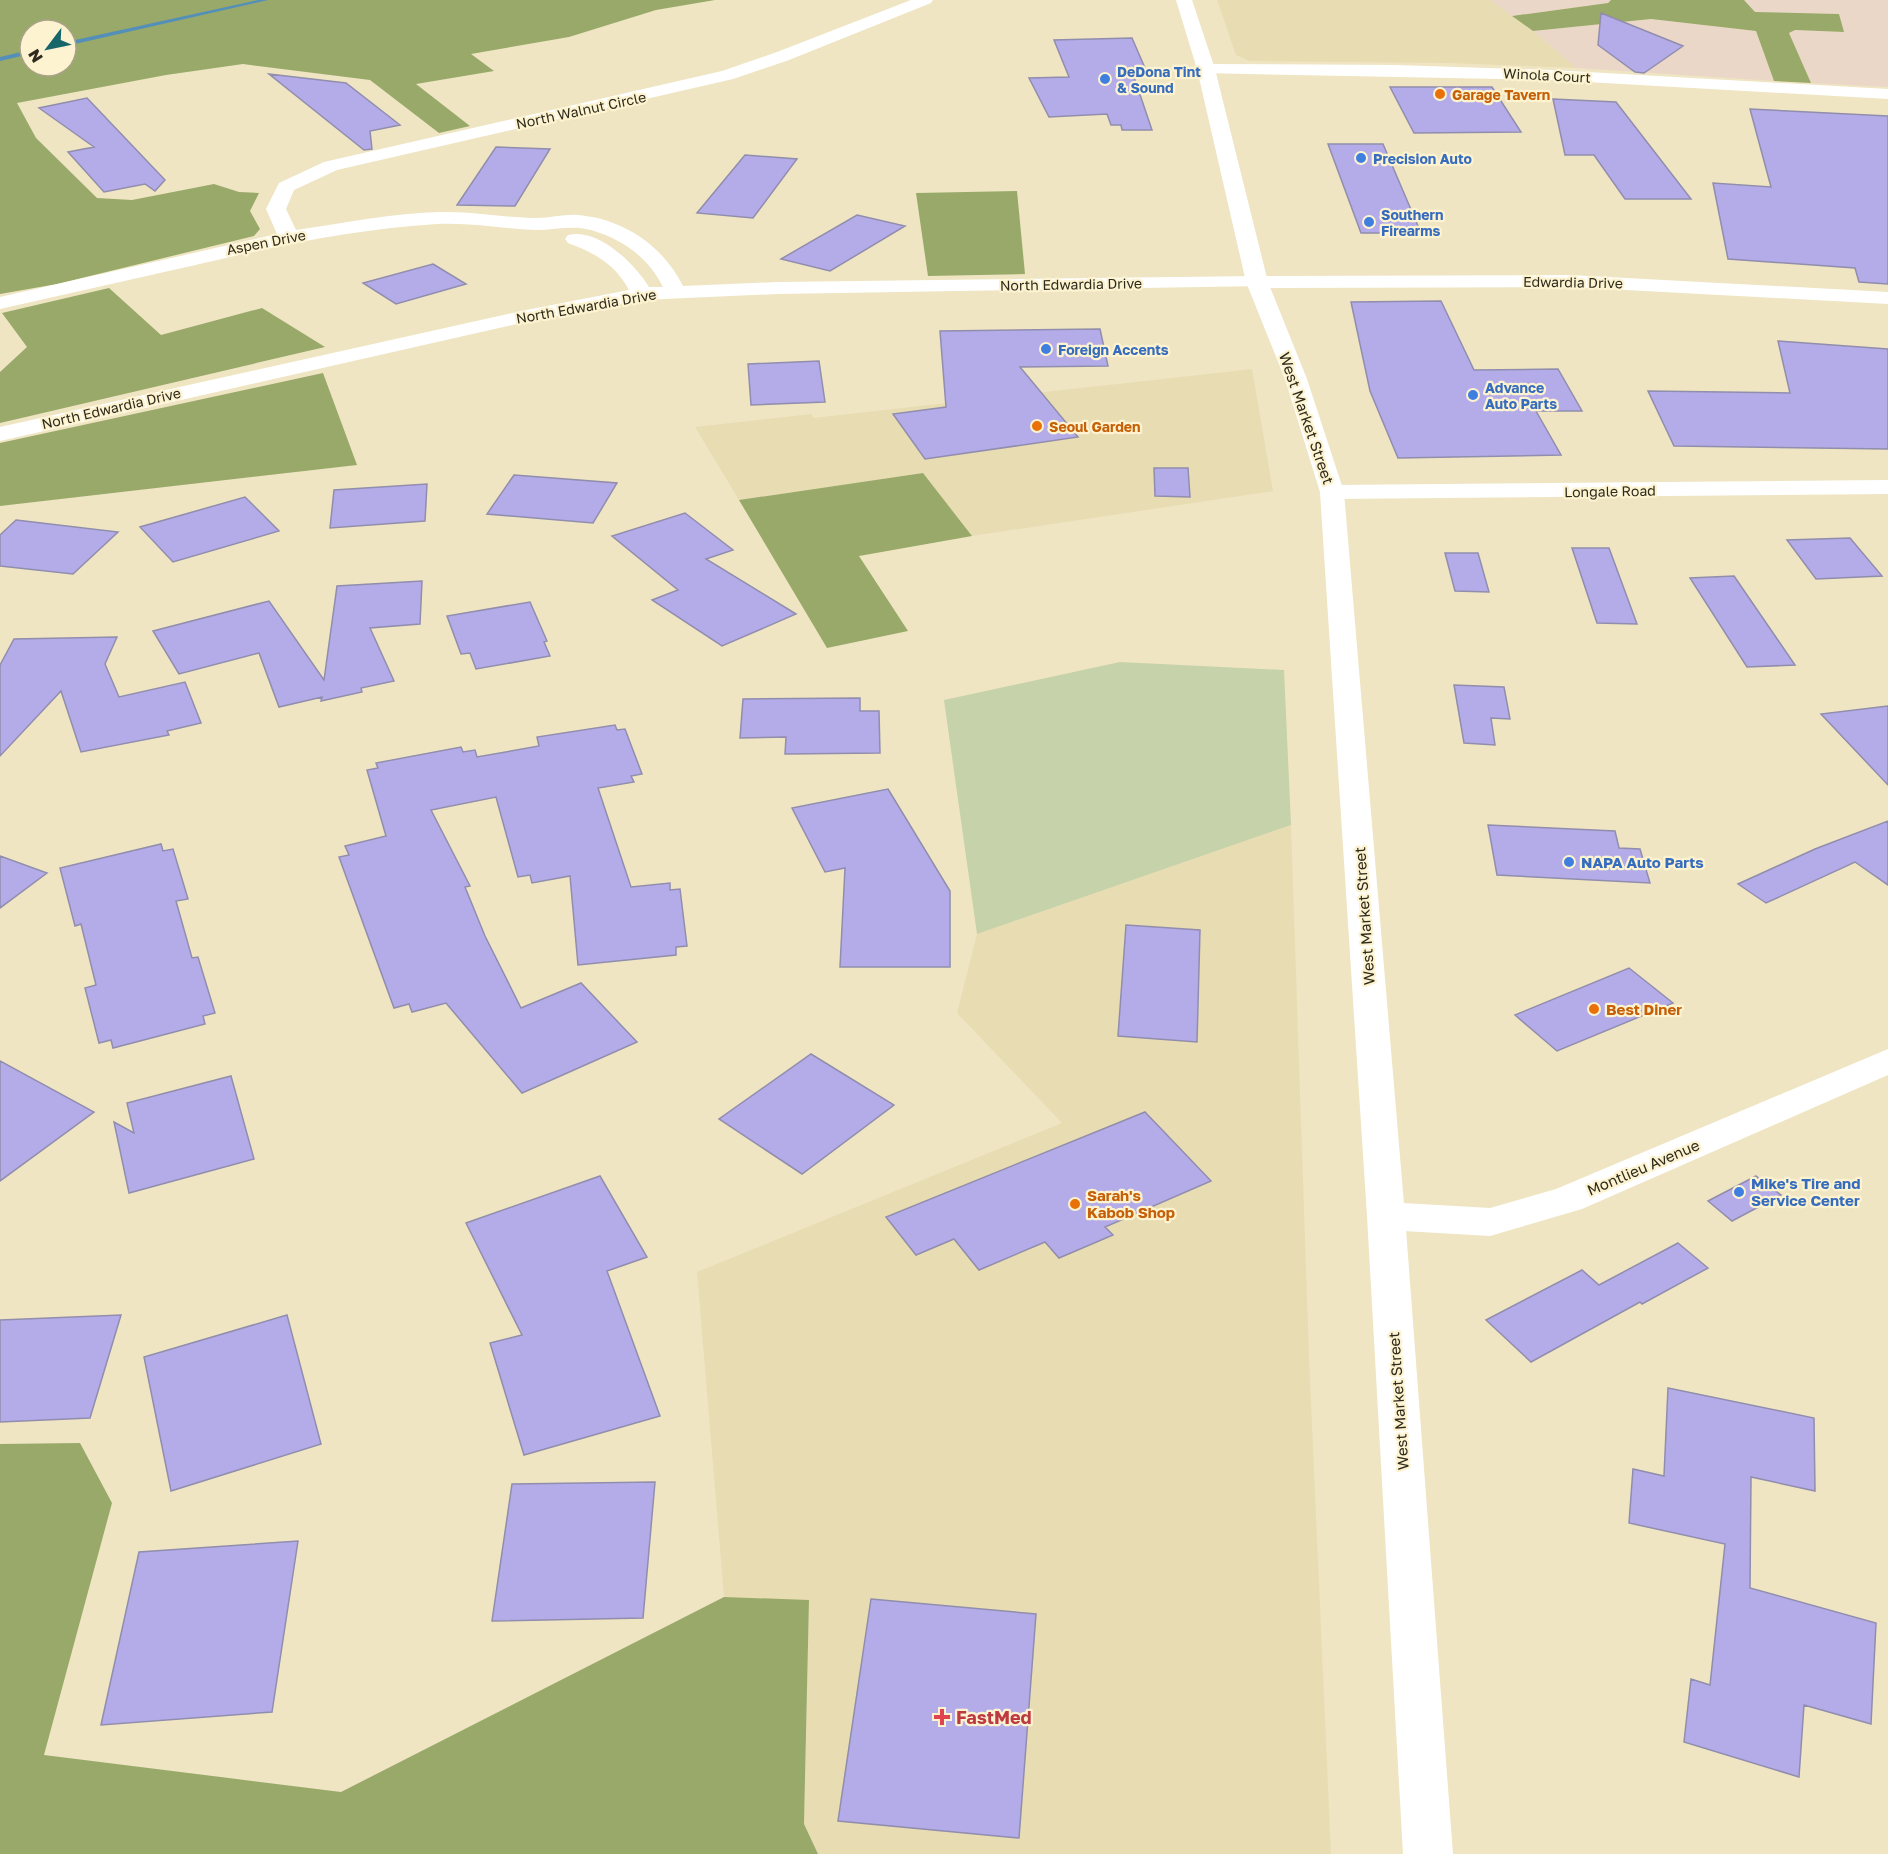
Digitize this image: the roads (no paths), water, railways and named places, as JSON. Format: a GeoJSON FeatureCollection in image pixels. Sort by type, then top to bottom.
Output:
{"type":"FeatureCollection","features":[{"type":"Feature","properties":{"kind":"street","name":"North Walnut Circle"},"geometry":{"type":"LineString","coordinates":[[290,237],[276,209],[286,187],[331,166],[727,75],[925,0]]}},
{"type":"Feature","properties":{"kind":"street","name":"West Market Street"},"geometry":{"type":"LineString","coordinates":[[1184,0],[1206,69],[1257,282],[1296,379],[1332,492],[1386,1216],[1428,1854]]}},
{"type":"Feature","properties":{"kind":"street","name":"Winola Court"},"geometry":{"type":"LineString","coordinates":[[1206,69],[1405,70],[1552,75],[1888,94]]}},
{"type":"Feature","properties":{"kind":"street","name":"Aspen Drive"},"geometry":{"type":"LineString","coordinates":[[0,303],[290,237],[440,218],[477,218],[537,224],[578,221],[614,231],[631,239],[655,257],[676,292]]}},
{"type":"Feature","properties":{"kind":"street","name":"Aspen Drive"},"geometry":{"type":"LineString","coordinates":[[537,224],[608,252],[630,272],[642,294]]}},
{"type":"Feature","properties":{"kind":"street","name":"Edwardia Drive"},"geometry":{"type":"LineString","coordinates":[[1257,282],[1570,281],[1888,298]]}},
{"type":"Feature","properties":{"kind":"street","name":"North Edwardia Drive"},"geometry":{"type":"LineString","coordinates":[[0,434],[510,320],[642,294],[778,288],[1257,282]]}},
{"type":"Feature","properties":{"kind":"street","name":"Longale Road"},"geometry":{"type":"LineString","coordinates":[[1332,492],[1888,488]]}},
{"type":"Feature","properties":{"kind":"street","name":"Montlieu Avenue"},"geometry":{"type":"LineString","coordinates":[[1386,1216],[1490,1222],[1569,1199],[1888,1061]]}},
{"type":"Feature","properties":{"kind":"waterway"},"geometry":{"type":"LineString","coordinates":[[78,41],[265,0]]}},
{"type":"Feature","properties":{"kind":"waterway"},"geometry":{"type":"LineString","coordinates":[[0,59],[18,55]]}},
{"type":"Feature","properties":{"kind":"place","name":"DeDona Tint & Sound"},"geometry":{"type":"Point","coordinates":[1105,79]}},
{"type":"Feature","properties":{"kind":"place","name":"Garage Tavern"},"geometry":{"type":"Point","coordinates":[1440,94]}},
{"type":"Feature","properties":{"kind":"place","name":"Precision Auto"},"geometry":{"type":"Point","coordinates":[1361,158]}},
{"type":"Feature","properties":{"kind":"place","name":"Southern Firearms"},"geometry":{"type":"Point","coordinates":[1369,222]}},
{"type":"Feature","properties":{"kind":"place","name":"Foreign Accents"},"geometry":{"type":"Point","coordinates":[1046,349]}},
{"type":"Feature","properties":{"kind":"place","name":"Advance Auto Parts"},"geometry":{"type":"Point","coordinates":[1473,395]}},
{"type":"Feature","properties":{"kind":"place","name":"Seoul Garden"},"geometry":{"type":"Point","coordinates":[1037,426]}},
{"type":"Feature","properties":{"kind":"place","name":"NAPA Auto Parts"},"geometry":{"type":"Point","coordinates":[1569,862]}},
{"type":"Feature","properties":{"kind":"place","name":"Best Diner"},"geometry":{"type":"Point","coordinates":[1594,1009]}},
{"type":"Feature","properties":{"kind":"place","name":"Mike's Tire and Service Center"},"geometry":{"type":"Point","coordinates":[1739,1192]}},
{"type":"Feature","properties":{"kind":"place","name":"Sarah's Kabob Shop"},"geometry":{"type":"Point","coordinates":[1075,1204]}},
{"type":"Feature","properties":{"kind":"place","name":"FastMed"},"geometry":{"type":"Point","coordinates":[942,1717]}}]}
